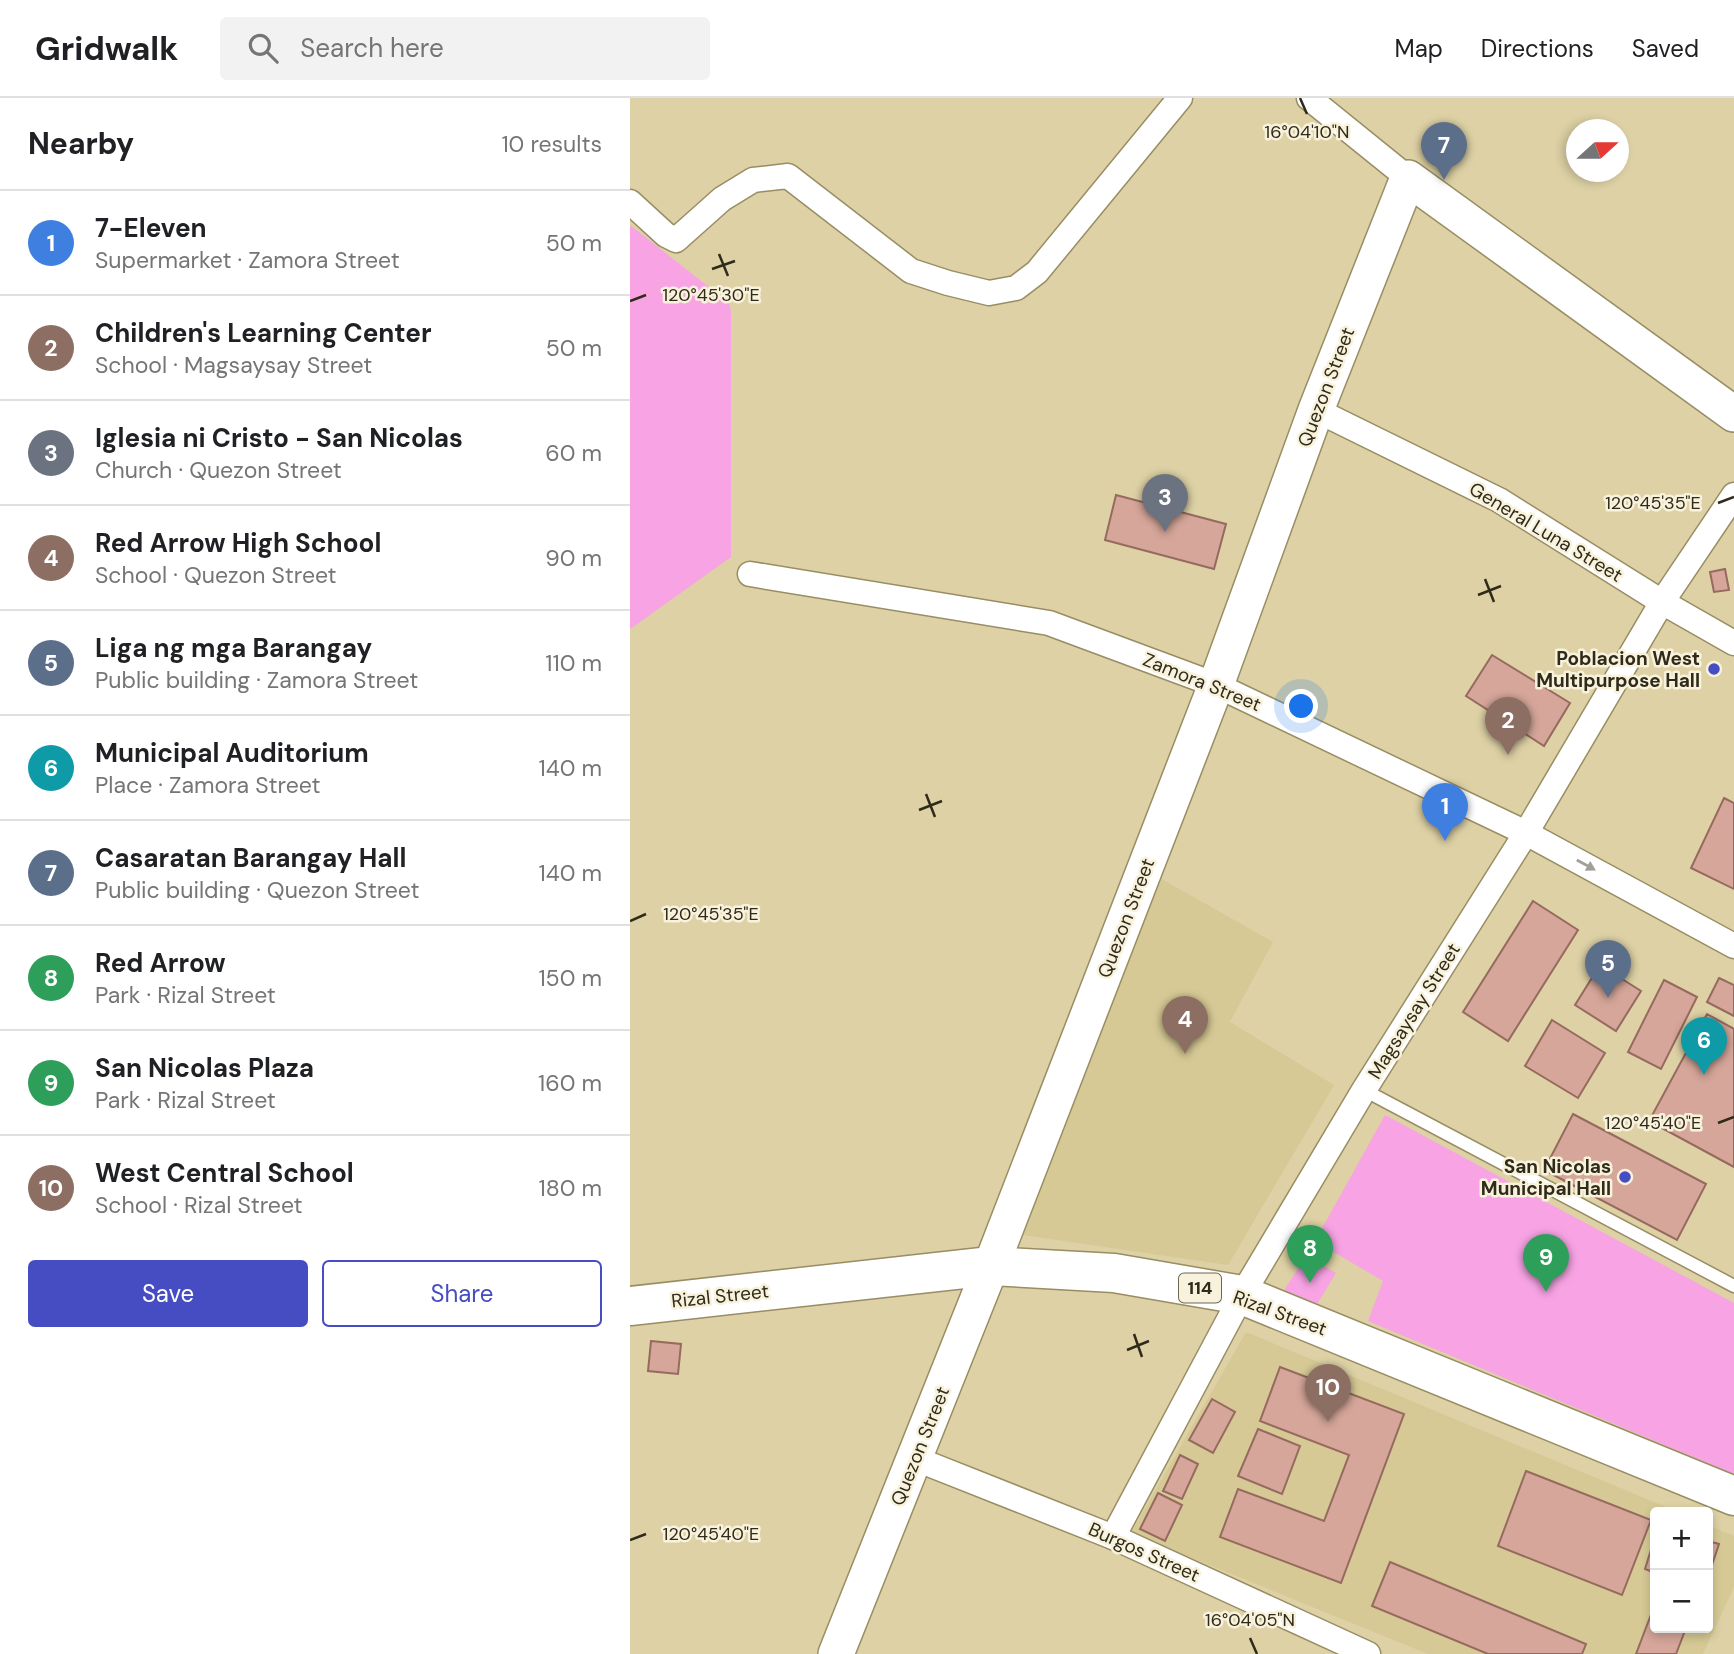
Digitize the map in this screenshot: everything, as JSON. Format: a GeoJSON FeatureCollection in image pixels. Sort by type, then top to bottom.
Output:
{"type":"FeatureCollection","features":[{"type":"Feature","properties":{"kind":"main road","name":"Rizal Street"},"geometry":{"type":"LineString","coordinates":[[630,1306],[991,1266],[1114,1273],[1242,1295],[1734,1496]]}},
{"type":"Feature","properties":{"kind":"street"},"geometry":{"type":"LineString","coordinates":[[630,202],[666,235],[676,240],[722,199],[753,180],[788,176],[911,271],[989,293],[1016,288],[1037,272],[1180,98]]}},
{"type":"Feature","properties":{"kind":"street"},"geometry":{"type":"LineString","coordinates":[[1308,98],[1408,178],[1734,414]]}},
{"type":"Feature","properties":{"kind":"street","name":"Quezon Street"},"geometry":{"type":"LineString","coordinates":[[836,1654],[991,1266],[1216,685],[1316,410],[1408,178]]}},
{"type":"Feature","properties":{"kind":"street","name":"General Luna Street"},"geometry":{"type":"LineString","coordinates":[[1316,410],[1499,500],[1662,602],[1734,643]]}},
{"type":"Feature","properties":{"kind":"street","name":"Magsaysay Street"},"geometry":{"type":"LineString","coordinates":[[1113,1537],[1242,1295],[1364,1090],[1526,833],[1662,602],[1734,495]]}},
{"type":"Feature","properties":{"kind":"street","name":"Zamora Street"},"geometry":{"type":"LineString","coordinates":[[750,574],[1049,623],[1216,685],[1526,833],[1734,946]]}},
{"type":"Feature","properties":{"kind":"street","name":"Burgos Street"},"geometry":{"type":"LineString","coordinates":[[916,1459],[1113,1537],[1368,1654]]}},
{"type":"Feature","properties":{"kind":"lane"},"geometry":{"type":"LineString","coordinates":[[1364,1090],[1734,1286]]}},
{"type":"Feature","properties":{"kind":"shaded area"},"geometry":{"type":"Polygon","coordinates":[[[630,225],[729,303],[731,557],[630,629],[630,225]]]}},
{"type":"Feature","properties":{"kind":"shaded area"},"geometry":{"type":"Polygon","coordinates":[[[1160,878],[1273,942],[1230,1022],[1334,1085],[1228,1265],[1016,1234],[1160,878]]]}},
{"type":"Feature","properties":{"kind":"shaded area"},"geometry":{"type":"Polygon","coordinates":[[[1385,1115],[1734,1303],[1734,1474],[1368,1321],[1383,1281],[1315,1241],[1385,1115]]]}},
{"type":"Feature","properties":{"kind":"shaded area"},"geometry":{"type":"Polygon","coordinates":[[[1306,1256],[1336,1273],[1314,1309],[1283,1292],[1306,1256]]]}},
{"type":"Feature","properties":{"kind":"shaded area"},"geometry":{"type":"Polygon","coordinates":[[[1246,1332],[1666,1507],[1650,1507],[1650,1633],[1713,1633],[1703,1654],[1428,1654],[1131,1533],[1246,1332]]]}},
{"type":"Feature","properties":{"kind":"shaded area"},"geometry":{"type":"Polygon","coordinates":[[[1713,1527],[1734,1536],[1734,1587],[1713,1632],[1713,1527]]]}},
{"type":"Feature","properties":{"kind":"building"},"geometry":{"type":"Polygon","coordinates":[[[1116,495],[1226,524],[1214,569],[1105,540],[1116,495]]]}},
{"type":"Feature","properties":{"kind":"building"},"geometry":{"type":"Polygon","coordinates":[[[1725,569],[1729,590],[1714,592],[1710,572],[1725,569]]]}},
{"type":"Feature","properties":{"kind":"building"},"geometry":{"type":"Polygon","coordinates":[[[1492,655],[1570,703],[1544,746],[1466,696],[1492,655]]]}},
{"type":"Feature","properties":{"kind":"building"},"geometry":{"type":"Polygon","coordinates":[[[1724,798],[1734,803],[1734,889],[1691,868],[1724,798]]]}},
{"type":"Feature","properties":{"kind":"building"},"geometry":{"type":"Polygon","coordinates":[[[1533,901],[1578,930],[1508,1041],[1463,1012],[1533,901]]]}},
{"type":"Feature","properties":{"kind":"building"},"geometry":{"type":"Polygon","coordinates":[[[1600,965],[1641,991],[1616,1031],[1575,1005],[1600,965]]]}},
{"type":"Feature","properties":{"kind":"building"},"geometry":{"type":"Polygon","coordinates":[[[1719,978],[1734,985],[1734,1016],[1707,1002],[1719,978]]]}},
{"type":"Feature","properties":{"kind":"building"},"geometry":{"type":"Polygon","coordinates":[[[1664,980],[1697,997],[1661,1069],[1628,1052],[1664,980]]]}},
{"type":"Feature","properties":{"kind":"building"},"geometry":{"type":"Polygon","coordinates":[[[1707,1014],[1734,1029],[1734,1167],[1649,1121],[1707,1014]]]}},
{"type":"Feature","properties":{"kind":"building"},"geometry":{"type":"Polygon","coordinates":[[[1552,1020],[1605,1053],[1578,1098],[1525,1066],[1552,1020]]]}},
{"type":"Feature","properties":{"kind":"building","name":"San Nicolas Municipal Hall"},"geometry":{"type":"Polygon","coordinates":[[[1573,1114],[1706,1184],[1677,1240],[1544,1170],[1573,1114]]]}},
{"type":"Feature","properties":{"kind":"building"},"geometry":{"type":"Polygon","coordinates":[[[651,1341],[681,1344],[678,1374],[648,1371],[651,1341]]]}},
{"type":"Feature","properties":{"kind":"building"},"geometry":{"type":"Polygon","coordinates":[[[1280,1367],[1404,1414],[1341,1583],[1220,1537],[1238,1489],[1324,1521],[1349,1455],[1260,1421],[1280,1367]]]}},
{"type":"Feature","properties":{"kind":"building"},"geometry":{"type":"Polygon","coordinates":[[[1212,1399],[1235,1412],[1213,1453],[1189,1440],[1212,1399]]]}},
{"type":"Feature","properties":{"kind":"building"},"geometry":{"type":"Polygon","coordinates":[[[1258,1429],[1300,1446],[1282,1494],[1238,1476],[1258,1429]]]}},
{"type":"Feature","properties":{"kind":"building"},"geometry":{"type":"Polygon","coordinates":[[[1180,1455],[1198,1464],[1182,1499],[1163,1491],[1180,1455]]]}},
{"type":"Feature","properties":{"kind":"building"},"geometry":{"type":"Polygon","coordinates":[[[1526,1471],[1650,1520],[1622,1595],[1498,1546],[1526,1471]]]}},
{"type":"Feature","properties":{"kind":"building"},"geometry":{"type":"Polygon","coordinates":[[[1158,1493],[1182,1505],[1165,1541],[1140,1529],[1158,1493]]]}},
{"type":"Feature","properties":{"kind":"building"},"geometry":{"type":"Polygon","coordinates":[[[1713,1542],[1719,1544],[1713,1562],[1713,1542]]]}},
{"type":"Feature","properties":{"kind":"building"},"geometry":{"type":"Polygon","coordinates":[[[1650,1553],[1650,1571],[1645,1569],[1650,1553]]]}},
{"type":"Feature","properties":{"kind":"building"},"geometry":{"type":"Polygon","coordinates":[[[1390,1562],[1586,1644],[1582,1654],[1488,1654],[1372,1606],[1390,1562]]]}},
{"type":"Feature","properties":{"kind":"building"},"geometry":{"type":"Polygon","coordinates":[[[1650,1617],[1650,1633],[1684,1633],[1676,1654],[1636,1654],[1650,1617]]]}},
{"type":"Feature","properties":{"kind":"place","name":"Casaratan Barangay Hall"},"geometry":{"type":"Point","coordinates":[1444,180]}},
{"type":"Feature","properties":{"kind":"place","name":"Iglesia ni Cristo - San Nicolas"},"geometry":{"type":"Point","coordinates":[1165,532]}},
{"type":"Feature","properties":{"kind":"place","name":"Poblacion West Multipurpose Hall"},"geometry":{"type":"Point","coordinates":[1714,669]}},
{"type":"Feature","properties":{"kind":"place","name":"Children's Learning Center"},"geometry":{"type":"Point","coordinates":[1508,755]}},
{"type":"Feature","properties":{"kind":"place","name":"7-Eleven"},"geometry":{"type":"Point","coordinates":[1445,841]}},
{"type":"Feature","properties":{"kind":"place","name":"Liga ng mga Barangay"},"geometry":{"type":"Point","coordinates":[1608,998]}},
{"type":"Feature","properties":{"kind":"place","name":"Red Arrow High School"},"geometry":{"type":"Point","coordinates":[1185,1054]}},
{"type":"Feature","properties":{"kind":"place","name":"Municipal Auditorium"},"geometry":{"type":"Point","coordinates":[1704,1075]}},
{"type":"Feature","properties":{"kind":"place","name":"San Nicolas Municipal Hall"},"geometry":{"type":"Point","coordinates":[1625,1177]}},
{"type":"Feature","properties":{"kind":"place","name":"Red Arrow"},"geometry":{"type":"Point","coordinates":[1310,1283]}},
{"type":"Feature","properties":{"kind":"place","name":"San Nicolas Plaza"},"geometry":{"type":"Point","coordinates":[1546,1292]}},
{"type":"Feature","properties":{"kind":"place","name":"West Central School"},"geometry":{"type":"Point","coordinates":[1328,1422]}}]}
